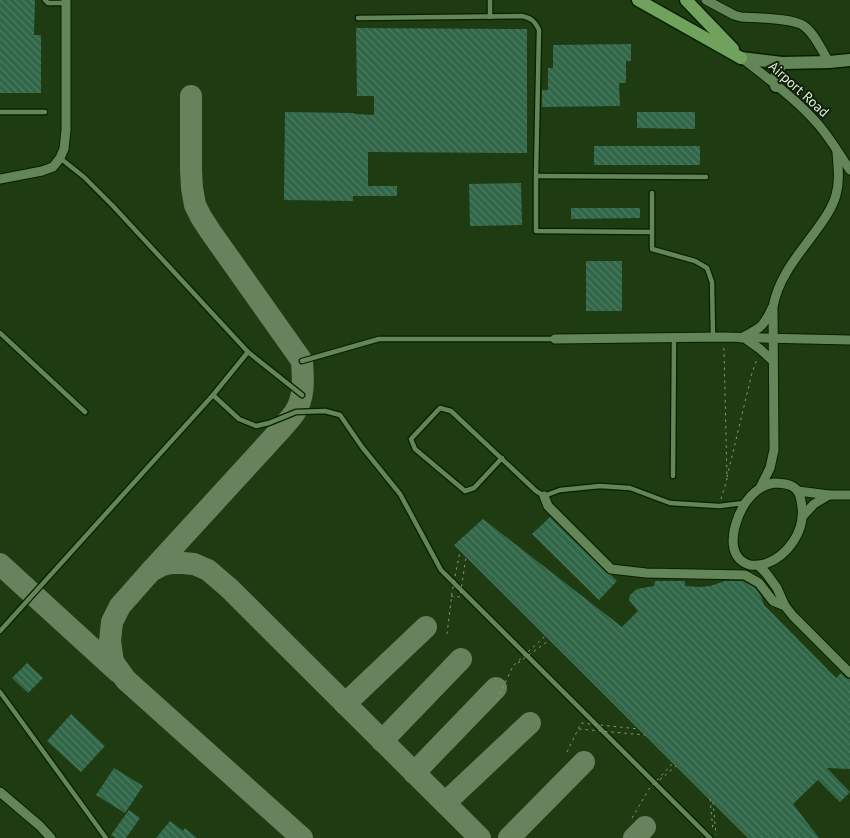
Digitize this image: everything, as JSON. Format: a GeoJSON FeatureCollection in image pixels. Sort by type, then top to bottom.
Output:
{"type":"FeatureCollection","features":[{"type":"Feature","properties":{"kind":"main road"},"geometry":{"type":"LineString","coordinates":[[638,0],[742,58],[782,63],[850,60]]}},
{"type":"Feature","properties":{"kind":"main road"},"geometry":{"type":"LineString","coordinates":[[686,0],[742,58]]}},
{"type":"Feature","properties":{"kind":"main road"},"geometry":{"type":"LineString","coordinates":[[776,86],[776,73],[782,63]]}},
{"type":"Feature","properties":{"kind":"street"},"geometry":{"type":"LineString","coordinates":[[706,0],[741,17],[788,21],[804,26],[813,36],[829,62]]}},
{"type":"Feature","properties":{"kind":"street"},"geometry":{"type":"LineString","coordinates":[[0,178],[42,171],[53,167],[64,149],[66,130],[66,2]]}},
{"type":"Feature","properties":{"kind":"street","name":"Airport Road"},"geometry":{"type":"LineString","coordinates":[[742,58],[818,124],[850,170]]}},
{"type":"Feature","properties":{"kind":"street"},"geometry":{"type":"LineString","coordinates":[[798,491],[801,500],[802,517],[794,540],[784,554],[759,566],[752,566],[746,563],[736,554],[733,534],[744,503],[760,488],[770,468],[774,450],[773,307],[775,296],[787,272],[827,215],[836,196],[839,179],[838,152]]}},
{"type":"Feature","properties":{"kind":"street"},"geometry":{"type":"LineString","coordinates":[[743,338],[764,324],[773,307]]}},
{"type":"Feature","properties":{"kind":"street"},"geometry":{"type":"LineString","coordinates":[[743,338],[760,349],[773,361]]}},
{"type":"Feature","properties":{"kind":"street"},"geometry":{"type":"LineString","coordinates":[[555,339],[743,338],[850,340]]}},
{"type":"Feature","properties":{"kind":"street"},"geometry":{"type":"LineString","coordinates":[[760,488],[774,483],[784,484],[798,491],[829,495],[850,495]]}},
{"type":"Feature","properties":{"kind":"street"},"geometry":{"type":"LineString","coordinates":[[802,517],[814,504],[829,495]]}},
{"type":"Feature","properties":{"kind":"street"},"geometry":{"type":"LineString","coordinates":[[544,496],[548,506],[611,569],[646,573],[745,575],[759,583],[773,601],[785,606]]}},
{"type":"Feature","properties":{"kind":"street"},"geometry":{"type":"LineString","coordinates":[[759,566],[777,588],[785,606],[802,627],[850,672]]}},
{"type":"Feature","properties":{"kind":"street"},"geometry":{"type":"LineString","coordinates":[[0,792],[40,826],[51,838]]}},
{"type":"Feature","properties":{"kind":"lane"},"geometry":{"type":"LineString","coordinates":[[45,0],[48,4],[66,2]]}},
{"type":"Feature","properties":{"kind":"lane"},"geometry":{"type":"LineString","coordinates":[[490,0],[490,17]]}},
{"type":"Feature","properties":{"kind":"lane"},"geometry":{"type":"LineString","coordinates":[[358,18],[522,16],[531,18],[539,30],[536,231],[652,232]]}},
{"type":"Feature","properties":{"kind":"lane"},"geometry":{"type":"LineString","coordinates":[[0,112],[45,112]]}},
{"type":"Feature","properties":{"kind":"lane"},"geometry":{"type":"LineString","coordinates":[[60,158],[84,177],[113,206],[248,352],[302,396]]}},
{"type":"Feature","properties":{"kind":"lane"},"geometry":{"type":"LineString","coordinates":[[536,176],[706,177]]}},
{"type":"Feature","properties":{"kind":"lane"},"geometry":{"type":"LineString","coordinates":[[652,193],[652,249],[695,261],[707,268],[712,282],[713,338]]}},
{"type":"Feature","properties":{"kind":"lane"},"geometry":{"type":"LineString","coordinates":[[0,333],[85,412]]}},
{"type":"Feature","properties":{"kind":"lane"},"geometry":{"type":"LineString","coordinates":[[673,476],[674,338]]}},
{"type":"Feature","properties":{"kind":"lane"},"geometry":{"type":"LineString","coordinates":[[302,361],[379,339],[555,339]]}},
{"type":"Feature","properties":{"kind":"lane"},"geometry":{"type":"LineString","coordinates":[[0,630],[213,396],[248,352]]}},
{"type":"Feature","properties":{"kind":"lane"},"geometry":{"type":"LineString","coordinates":[[213,396],[239,419],[256,426],[296,412],[325,411],[340,415],[400,494],[440,570],[712,838]]}},
{"type":"Feature","properties":{"kind":"lane"},"geometry":{"type":"LineString","coordinates":[[502,458],[474,488],[465,491],[415,449],[411,439],[440,408],[451,411],[502,458],[536,491],[544,496],[560,490],[600,486],[630,488],[670,503],[718,506],[744,503]]}},
{"type":"Feature","properties":{"kind":"lane"},"geometry":{"type":"LineString","coordinates":[[0,692],[106,838]]}},
{"type":"Feature","properties":{"kind":"path"},"geometry":{"type":"LineString","coordinates":[[713,338],[724,349],[727,479]]}},
{"type":"Feature","properties":{"kind":"path"},"geometry":{"type":"LineString","coordinates":[[718,506],[727,479],[752,373],[760,349]]}},
{"type":"Feature","properties":{"kind":"path"},"geometry":{"type":"LineString","coordinates":[[448,634],[460,551]]}},
{"type":"Feature","properties":{"kind":"path"},"geometry":{"type":"LineString","coordinates":[[452,596],[460,597],[466,557]]}},
{"type":"Feature","properties":{"kind":"path"},"geometry":{"type":"LineString","coordinates":[[497,700],[513,666],[545,636]]}},
{"type":"Feature","properties":{"kind":"path"},"geometry":{"type":"LineString","coordinates":[[513,666],[548,642]]}},
{"type":"Feature","properties":{"kind":"path"},"geometry":{"type":"LineString","coordinates":[[568,752],[582,723],[639,729]]}},
{"type":"Feature","properties":{"kind":"path"},"geometry":{"type":"LineString","coordinates":[[578,729],[645,735]]}},
{"type":"Feature","properties":{"kind":"path"},"geometry":{"type":"LineString","coordinates":[[632,818],[649,789],[673,764]]}},
{"type":"Feature","properties":{"kind":"path"},"geometry":{"type":"LineString","coordinates":[[649,789],[676,766]]}},
{"type":"Feature","properties":{"kind":"path"},"geometry":{"type":"LineString","coordinates":[[710,799],[712,838]]}},
{"type":"Feature","properties":{"kind":"path"},"geometry":{"type":"LineString","coordinates":[[713,802],[716,838]]}},
{"type":"Feature","properties":{"kind":"building"},"geometry":{"type":"Polygon","coordinates":[[[0,0],[35,0],[34,35],[41,35],[41,93],[0,93],[0,0]]]}},
{"type":"Feature","properties":{"kind":"building"},"geometry":{"type":"Polygon","coordinates":[[[356,28],[527,29],[527,153],[368,152],[368,186],[397,186],[397,196],[353,196],[353,201],[284,200],[285,112],[374,115],[374,96],[357,96],[356,28]]]}},
{"type":"Feature","properties":{"kind":"building"},"geometry":{"type":"Polygon","coordinates":[[[631,44],[631,61],[626,61],[626,83],[619,83],[620,106],[542,107],[542,90],[548,90],[548,68],[553,68],[553,45],[631,44]]]}},
{"type":"Feature","properties":{"kind":"building"},"geometry":{"type":"Polygon","coordinates":[[[637,112],[695,112],[695,129],[637,128],[637,112]]]}},
{"type":"Feature","properties":{"kind":"building"},"geometry":{"type":"Polygon","coordinates":[[[594,146],[700,146],[700,165],[594,165],[594,146]]]}},
{"type":"Feature","properties":{"kind":"building"},"geometry":{"type":"Polygon","coordinates":[[[521,183],[522,225],[470,226],[469,184],[521,183]]]}},
{"type":"Feature","properties":{"kind":"building"},"geometry":{"type":"Polygon","coordinates":[[[571,208],[640,208],[640,218],[571,219],[571,208]]]}},
{"type":"Feature","properties":{"kind":"building"},"geometry":{"type":"Polygon","coordinates":[[[586,261],[622,261],[622,311],[586,311],[586,261]]]}},
{"type":"Feature","properties":{"kind":"building"},"geometry":{"type":"Polygon","coordinates":[[[550,517],[617,581],[599,600],[532,534],[550,517]]]}},
{"type":"Feature","properties":{"kind":"building"},"geometry":{"type":"Polygon","coordinates":[[[483,519],[622,627],[638,611],[629,600],[630,595],[637,589],[654,586],[655,581],[685,581],[685,586],[700,587],[725,581],[743,581],[755,588],[761,596],[764,605],[836,678],[841,673],[850,679],[850,769],[827,768],[850,792],[840,802],[818,780],[793,804],[819,838],[748,838],[454,545],[483,519]]]}},
{"type":"Feature","properties":{"kind":"building"},"geometry":{"type":"Polygon","coordinates":[[[27,663],[43,678],[28,693],[12,678],[27,663]]]}},
{"type":"Feature","properties":{"kind":"building"},"geometry":{"type":"Polygon","coordinates":[[[71,714],[105,746],[81,772],[47,741],[71,714]]]}},
{"type":"Feature","properties":{"kind":"building"},"geometry":{"type":"Polygon","coordinates":[[[114,768],[143,786],[125,813],[96,795],[114,768]]]}},
{"type":"Feature","properties":{"kind":"building"},"geometry":{"type":"Polygon","coordinates":[[[129,810],[140,818],[126,838],[116,838],[111,835],[129,810]]]}},
{"type":"Feature","properties":{"kind":"building"},"geometry":{"type":"Polygon","coordinates":[[[170,821],[183,831],[185,828],[197,838],[156,838],[170,821]]]}},
{"type":"Feature","properties":{"kind":"taxiway"},"geometry":{"type":"LineString","coordinates":[[152,570],[291,418],[298,406],[303,387],[302,361],[210,231],[195,205],[191,170],[191,96]]}},
{"type":"Feature","properties":{"kind":"taxiway"},"geometry":{"type":"LineString","coordinates":[[302,838],[126,680],[113,662],[110,641],[112,622],[120,606],[151,571],[162,565],[171,563],[194,564],[208,570],[229,588],[480,838]]}},
{"type":"Feature","properties":{"kind":"taxiway"},"geometry":{"type":"LineString","coordinates":[[0,564],[118,672]]}},
{"type":"Feature","properties":{"kind":"taxiway"},"geometry":{"type":"LineString","coordinates":[[345,704],[426,627]]}},
{"type":"Feature","properties":{"kind":"taxiway"},"geometry":{"type":"LineString","coordinates":[[382,741],[461,659]]}},
{"type":"Feature","properties":{"kind":"taxiway"},"geometry":{"type":"LineString","coordinates":[[414,773],[496,688]]}},
{"type":"Feature","properties":{"kind":"taxiway"},"geometry":{"type":"LineString","coordinates":[[445,803],[530,723]]}},
{"type":"Feature","properties":{"kind":"taxiway"},"geometry":{"type":"LineString","coordinates":[[509,838],[584,762]]}},
{"type":"Feature","properties":{"kind":"taxiway"},"geometry":{"type":"LineString","coordinates":[[634,838],[645,827]]}}]}
